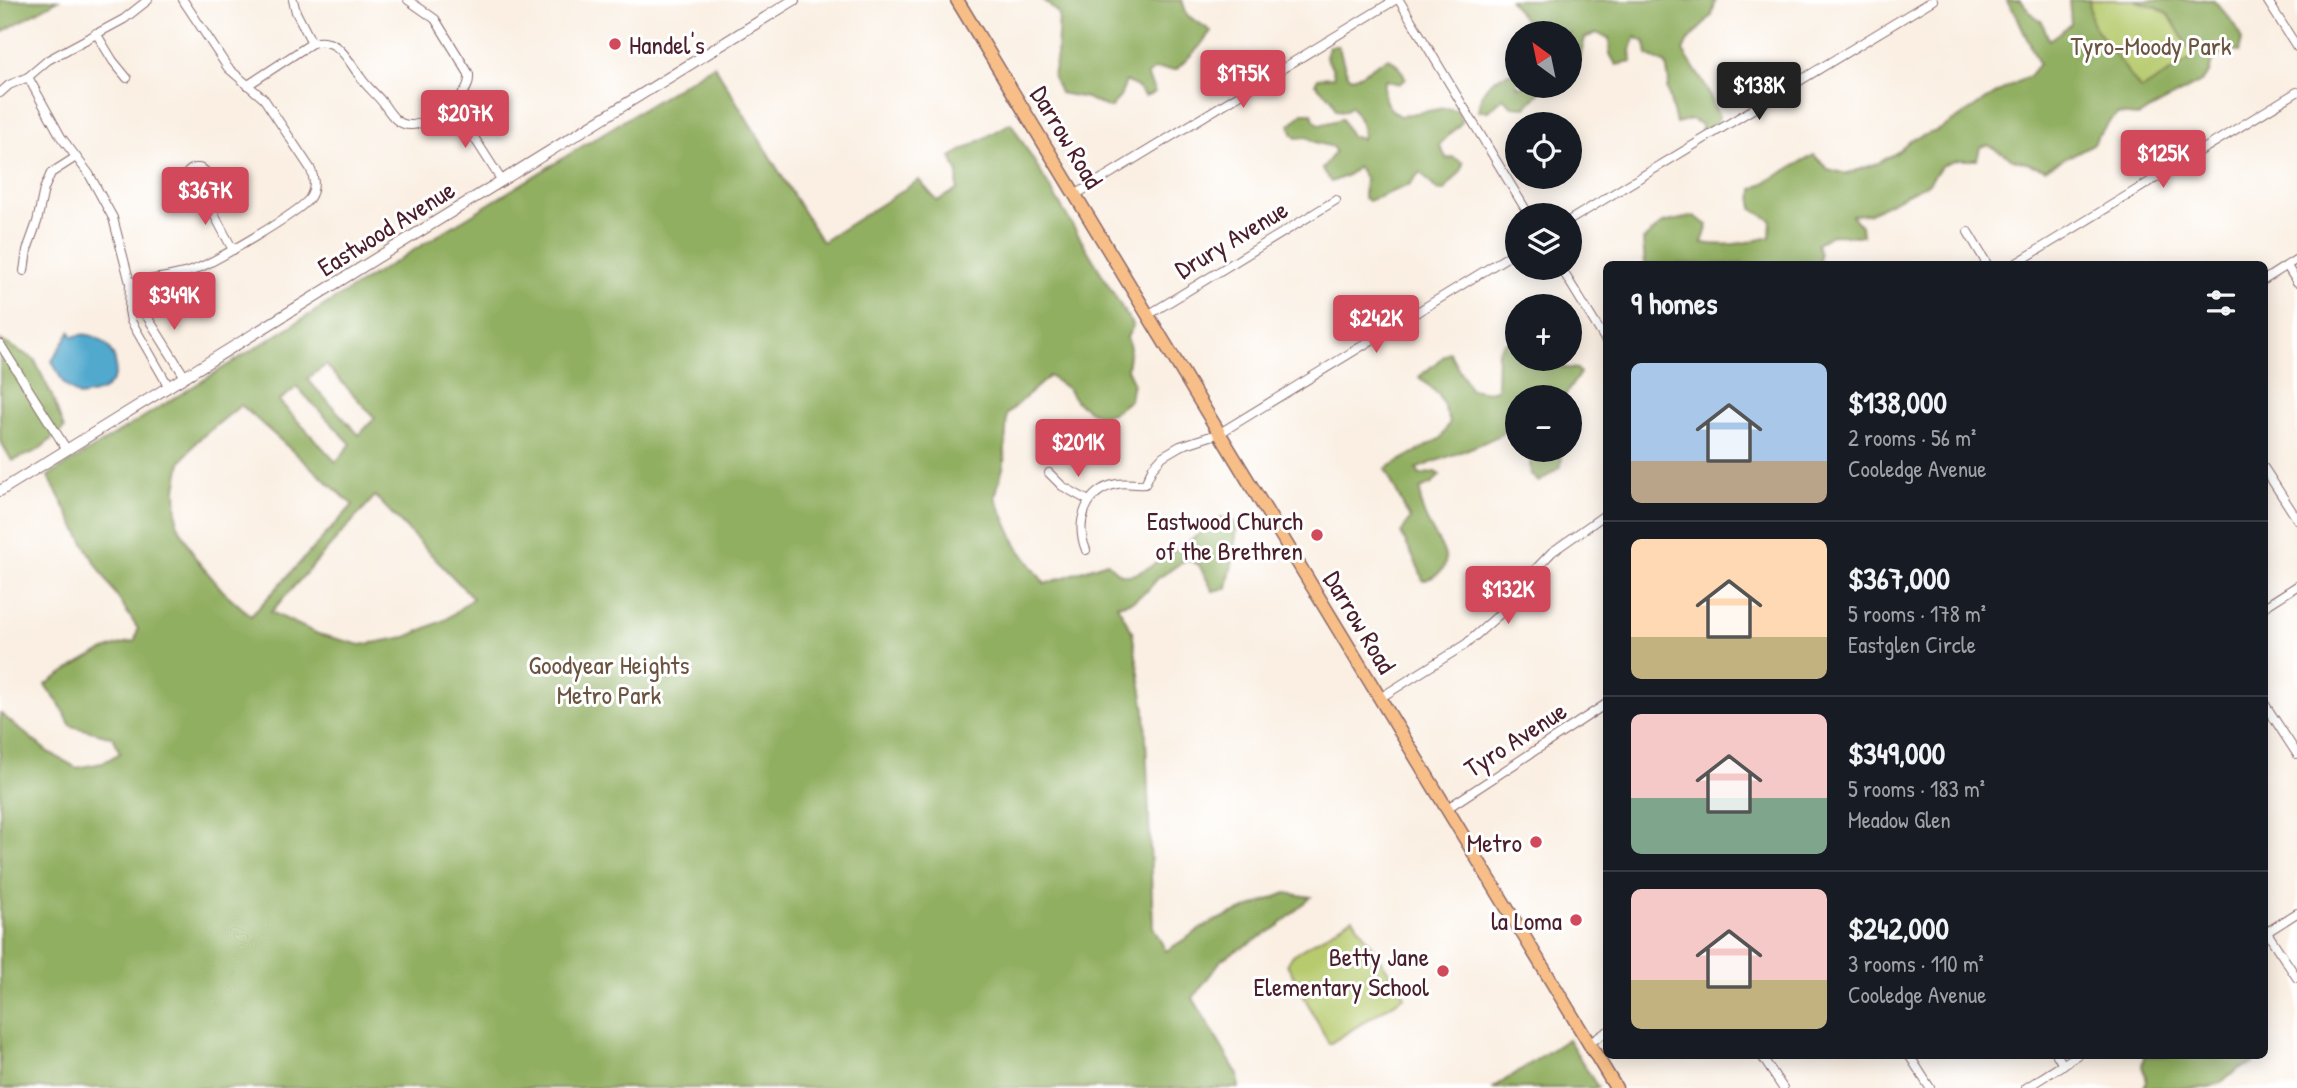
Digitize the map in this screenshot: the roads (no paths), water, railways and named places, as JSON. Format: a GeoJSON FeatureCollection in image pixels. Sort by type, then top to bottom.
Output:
{"type":"FeatureCollection","features":[{"type":"Feature","properties":{"kind":"main road","name":"Darrow Road"},"geometry":{"type":"LineString","coordinates":[[957,0],[1616,1088]]}},
{"type":"Feature","properties":{"kind":"street"},"geometry":{"type":"LineString","coordinates":[[0,93],[9,85],[27,77],[48,60],[124,19],[148,0]]}},
{"type":"Feature","properties":{"kind":"street"},"geometry":{"type":"LineString","coordinates":[[130,287],[194,270],[233,250],[306,202],[313,191],[315,178],[264,99],[234,76],[183,0]]}},
{"type":"Feature","properties":{"kind":"street"},"geometry":{"type":"LineString","coordinates":[[293,0],[296,12],[312,43]]}},
{"type":"Feature","properties":{"kind":"street"},"geometry":{"type":"LineString","coordinates":[[248,85],[312,43],[323,42],[341,49],[390,115],[402,123],[416,124],[452,103],[467,88],[470,79],[468,69],[435,19],[408,0]]}},
{"type":"Feature","properties":{"kind":"street","name":"Eastwood Avenue"},"geometry":{"type":"LineString","coordinates":[[0,491],[794,0]]}},
{"type":"Feature","properties":{"kind":"street"},"geometry":{"type":"LineString","coordinates":[[1075,195],[1397,0],[1522,203]]}},
{"type":"Feature","properties":{"kind":"street"},"geometry":{"type":"LineString","coordinates":[[1582,213],[1933,0]]}},
{"type":"Feature","properties":{"kind":"street"},"geometry":{"type":"LineString","coordinates":[[2267,0],[2297,47]]}},
{"type":"Feature","properties":{"kind":"street"},"geometry":{"type":"LineString","coordinates":[[96,33],[127,78]]}},
{"type":"Feature","properties":{"kind":"street"},"geometry":{"type":"LineString","coordinates":[[27,77],[61,137],[89,174],[113,218],[130,287],[129,310],[135,330],[169,387]]}},
{"type":"Feature","properties":{"kind":"street"},"geometry":{"type":"LineString","coordinates":[[2020,261],[2297,92]]}},
{"type":"Feature","properties":{"kind":"street"},"geometry":{"type":"LineString","coordinates":[[452,103],[502,181]]}},
{"type":"Feature","properties":{"kind":"street"},"geometry":{"type":"LineString","coordinates":[[24,271],[27,250],[51,173],[76,157]]}},
{"type":"Feature","properties":{"kind":"street"},"geometry":{"type":"LineString","coordinates":[[201,190],[233,250]]}},
{"type":"Feature","properties":{"kind":"street","name":"Drury Avenue"},"geometry":{"type":"LineString","coordinates":[[1148,315],[1336,200]]}},
{"type":"Feature","properties":{"kind":"street"},"geometry":{"type":"LineString","coordinates":[[1968,232],[1985,261]]}},
{"type":"Feature","properties":{"kind":"street"},"geometry":{"type":"LineString","coordinates":[[1086,550],[1081,521],[1089,502],[1099,492],[1112,485],[1145,484],[1153,467],[1163,456],[1180,446],[1220,433],[1505,258]]}},
{"type":"Feature","properties":{"kind":"street"},"geometry":{"type":"LineString","coordinates":[[2268,278],[2297,259]]}},
{"type":"Feature","properties":{"kind":"street"},"geometry":{"type":"LineString","coordinates":[[2287,266],[2297,282]]}},
{"type":"Feature","properties":{"kind":"street"},"geometry":{"type":"LineString","coordinates":[[1568,280],[1603,336]]}},
{"type":"Feature","properties":{"kind":"street"},"geometry":{"type":"LineString","coordinates":[[130,287],[184,377]]}},
{"type":"Feature","properties":{"kind":"street"},"geometry":{"type":"LineString","coordinates":[[141,340],[156,331]]}},
{"type":"Feature","properties":{"kind":"street"},"geometry":{"type":"LineString","coordinates":[[0,345],[67,450]]}},
{"type":"Feature","properties":{"kind":"street"},"geometry":{"type":"LineString","coordinates":[[152,359],[167,349]]}},
{"type":"Feature","properties":{"kind":"street"},"geometry":{"type":"LineString","coordinates":[[1049,473],[1062,486],[1089,502]]}},
{"type":"Feature","properties":{"kind":"street"},"geometry":{"type":"LineString","coordinates":[[2268,474],[2297,519]]}},
{"type":"Feature","properties":{"kind":"street"},"geometry":{"type":"LineString","coordinates":[[1380,698],[1466,644],[1502,612],[1552,552],[1603,516]]}},
{"type":"Feature","properties":{"kind":"street"},"geometry":{"type":"LineString","coordinates":[[2268,604],[2297,586]]}},
{"type":"Feature","properties":{"kind":"street","name":"Tyro Avenue"},"geometry":{"type":"LineString","coordinates":[[1446,809],[1603,706]]}},
{"type":"Feature","properties":{"kind":"street"},"geometry":{"type":"LineString","coordinates":[[2268,710],[2297,754]]}},
{"type":"Feature","properties":{"kind":"street"},"geometry":{"type":"LineString","coordinates":[[2268,930],[2297,913]]}},
{"type":"Feature","properties":{"kind":"street"},"geometry":{"type":"LineString","coordinates":[[2268,936],[2297,978]]}},
{"type":"Feature","properties":{"kind":"street"},"geometry":{"type":"LineString","coordinates":[[1590,1044],[1603,1034]]}},
{"type":"Feature","properties":{"kind":"street"},"geometry":{"type":"LineString","coordinates":[[1764,1059],[1783,1088]]}},
{"type":"Feature","properties":{"kind":"street"},"geometry":{"type":"LineString","coordinates":[[1912,1059],[1930,1088]]}},
{"type":"Feature","properties":{"kind":"street"},"geometry":{"type":"LineString","coordinates":[[2059,1059],[2063,1065]]}},
{"type":"Feature","properties":{"kind":"street"},"geometry":{"type":"LineString","coordinates":[[2026,1088],[2072,1059]]}},
{"type":"Feature","properties":{"kind":"water"},"geometry":{"type":"Polygon","coordinates":[[[70,332],[73,337],[94,336],[110,349],[116,369],[113,379],[103,390],[79,396],[64,384],[52,361],[70,332]]]}},
{"type":"Feature","properties":{"kind":"place","name":"Handel's"},"geometry":{"type":"Point","coordinates":[615,44]}},
{"type":"Feature","properties":{"kind":"place","name":"Eastwood Church of the Brethren"},"geometry":{"type":"Point","coordinates":[1317,535]}},
{"type":"Feature","properties":{"kind":"place","name":"Metro"},"geometry":{"type":"Point","coordinates":[1536,842]}},
{"type":"Feature","properties":{"kind":"place","name":"la Loma"},"geometry":{"type":"Point","coordinates":[1576,920]}},
{"type":"Feature","properties":{"kind":"place","name":"Betty Jane Elementary School"},"geometry":{"type":"Point","coordinates":[1443,971]}},
{"type":"Feature","properties":{"kind":"park label","name":"Tyro-Moody Park"},"geometry":{"type":"Point","coordinates":[2151,45]}},
{"type":"Feature","properties":{"kind":"park label","name":"Goodyear Heights Metro Park"},"geometry":{"type":"Point","coordinates":[609,679]}}]}
